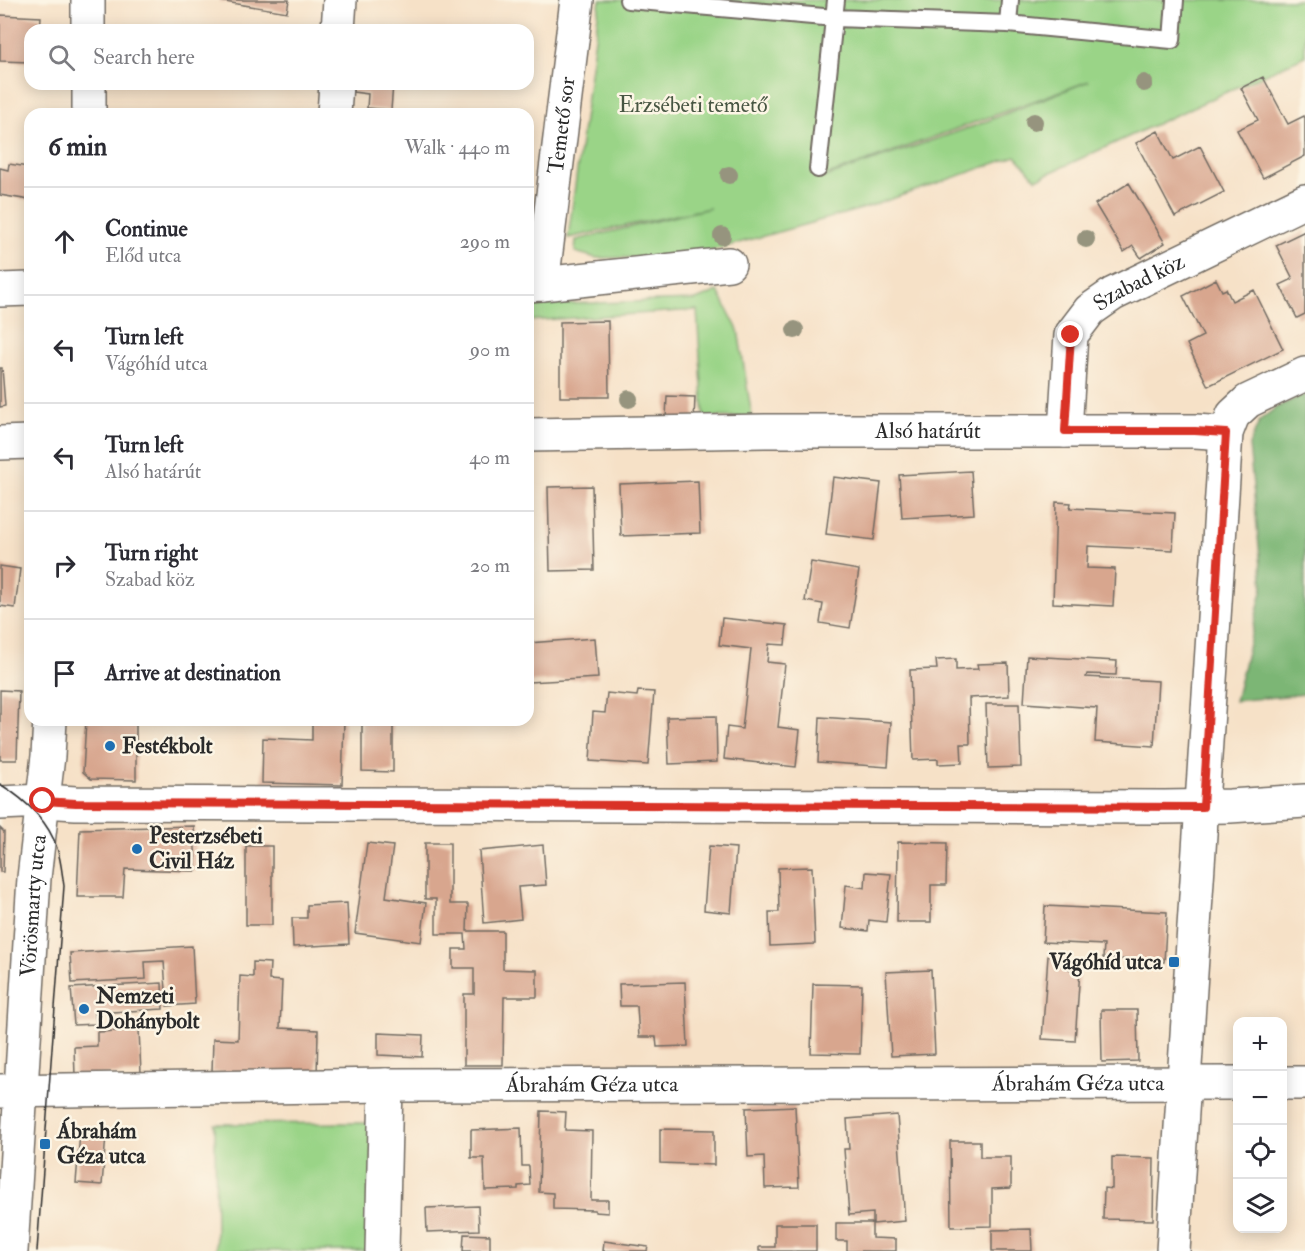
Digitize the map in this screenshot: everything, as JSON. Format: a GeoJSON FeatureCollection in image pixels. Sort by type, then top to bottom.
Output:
{"type":"FeatureCollection","features":[{"type":"Feature","properties":{"kind":"street"},"geometry":{"type":"LineString","coordinates":[[88,0],[88,24]]}},
{"type":"Feature","properties":{"kind":"street"},"geometry":{"type":"LineString","coordinates":[[338,24],[340,0]]}},
{"type":"Feature","properties":{"kind":"street","name":"Temető sor"},"geometry":{"type":"LineString","coordinates":[[535,284],[578,0]]}},
{"type":"Feature","properties":{"kind":"street"},"geometry":{"type":"LineString","coordinates":[[89,90],[89,108]]}},
{"type":"Feature","properties":{"kind":"street"},"geometry":{"type":"LineString","coordinates":[[334,108],[336,90]]}},
{"type":"Feature","properties":{"kind":"street","name":"Szabad köz"},"geometry":{"type":"LineString","coordinates":[[1065,431],[1071,335],[1090,310],[1113,294],[1305,201]]}},
{"type":"Feature","properties":{"kind":"street"},"geometry":{"type":"LineString","coordinates":[[535,284],[729,264]]}},
{"type":"Feature","properties":{"kind":"street"},"geometry":{"type":"LineString","coordinates":[[0,290],[24,288]]}},
{"type":"Feature","properties":{"kind":"street"},"geometry":{"type":"LineString","coordinates":[[1173,1251],[1226,433],[1233,415],[1248,401],[1305,374]]}},
{"type":"Feature","properties":{"kind":"street","name":"Alsó határút"},"geometry":{"type":"LineString","coordinates":[[534,435],[765,431],[1195,431],[1226,433]]}},
{"type":"Feature","properties":{"kind":"street"},"geometry":{"type":"LineString","coordinates":[[0,442],[24,442]]}},
{"type":"Feature","properties":{"kind":"street","name":"Vörösmarty utca"},"geometry":{"type":"LineString","coordinates":[[11,1251],[11,1091],[49,726]]}},
{"type":"Feature","properties":{"kind":"street"},"geometry":{"type":"LineString","coordinates":[[0,803],[43,801],[76,803],[1203,807],[1305,801]]}},
{"type":"Feature","properties":{"kind":"street","name":"Ábrahám Géza utca"},"geometry":{"type":"LineString","coordinates":[[11,1091],[386,1085],[1233,1083]]}},
{"type":"Feature","properties":{"kind":"street"},"geometry":{"type":"LineString","coordinates":[[1287,1083],[1305,1083]]}},
{"type":"Feature","properties":{"kind":"street"},"geometry":{"type":"LineString","coordinates":[[382,1251],[386,1085]]}},
{"type":"Feature","properties":{"kind":"lane"},"geometry":{"type":"LineString","coordinates":[[628,0],[835,18],[1008,24],[1172,40],[1175,0]]}},
{"type":"Feature","properties":{"kind":"lane"},"geometry":{"type":"LineString","coordinates":[[818,169],[836,0]]}},
{"type":"Feature","properties":{"kind":"lane"},"geometry":{"type":"LineString","coordinates":[[1008,24],[1010,0]]}},
{"type":"Feature","properties":{"kind":"green space","name":"Erzsébeti temető"},"geometry":{"type":"Polygon","coordinates":[[[600,0],[1305,0],[1305,56],[1036,179],[1016,156],[865,208],[688,257],[596,258],[575,252],[576,240],[710,208],[568,238],[600,0]],[[1089,81],[819,179],[974,126],[1089,81]]]}},
{"type":"Feature","properties":{"kind":"green space"},"geometry":{"type":"Polygon","coordinates":[[[718,291],[738,330],[752,417],[704,417],[697,310],[534,321],[534,305],[696,300],[718,291]]]}},
{"type":"Feature","properties":{"kind":"green space"},"geometry":{"type":"Polygon","coordinates":[[[1305,394],[1305,694],[1235,701],[1263,587],[1249,445],[1260,420],[1277,407],[1305,394]]]}},
{"type":"Feature","properties":{"kind":"green space"},"geometry":{"type":"Polygon","coordinates":[[[372,1123],[373,1251],[216,1251],[215,1124],[372,1123]]]}},
{"type":"Feature","properties":{"kind":"building"},"geometry":{"type":"Polygon","coordinates":[[[220,0],[289,0],[287,12],[220,0]]]}},
{"type":"Feature","properties":{"kind":"building"},"geometry":{"type":"Polygon","coordinates":[[[0,15],[41,17],[40,24],[24,24],[24,62],[0,61],[0,15]]]}},
{"type":"Feature","properties":{"kind":"building"},"geometry":{"type":"Polygon","coordinates":[[[1263,77],[1288,124],[1304,116],[1305,156],[1263,178],[1237,130],[1258,120],[1241,88],[1263,77]]]}},
{"type":"Feature","properties":{"kind":"building"},"geometry":{"type":"Polygon","coordinates":[[[353,90],[393,90],[391,108],[367,108],[368,94],[353,92],[353,90]]]}},
{"type":"Feature","properties":{"kind":"building"},"geometry":{"type":"Polygon","coordinates":[[[1158,131],[1173,160],[1200,146],[1224,192],[1175,217],[1136,143],[1158,131]]]}},
{"type":"Feature","properties":{"kind":"building"},"geometry":{"type":"Polygon","coordinates":[[[9,164],[24,166],[24,199],[0,195],[0,168],[8,170],[9,164]]]}},
{"type":"Feature","properties":{"kind":"building"},"geometry":{"type":"Polygon","coordinates":[[[1129,183],[1165,243],[1141,258],[1133,246],[1124,252],[1095,204],[1129,183]]]}},
{"type":"Feature","properties":{"kind":"building"},"geometry":{"type":"Polygon","coordinates":[[[1305,231],[1305,314],[1297,318],[1280,285],[1293,279],[1276,245],[1305,231]]]}},
{"type":"Feature","properties":{"kind":"building"},"geometry":{"type":"Polygon","coordinates":[[[1216,279],[1222,291],[1226,289],[1232,301],[1254,290],[1283,349],[1208,386],[1187,344],[1203,336],[1183,296],[1216,279]]]}},
{"type":"Feature","properties":{"kind":"building"},"geometry":{"type":"Polygon","coordinates":[[[608,321],[609,397],[560,397],[560,322],[608,321]]]}},
{"type":"Feature","properties":{"kind":"building"},"geometry":{"type":"Polygon","coordinates":[[[0,368],[2,368],[5,406],[0,407],[0,368]]]}},
{"type":"Feature","properties":{"kind":"building"},"geometry":{"type":"Polygon","coordinates":[[[667,396],[695,397],[694,420],[666,419],[667,396]]]}},
{"type":"Feature","properties":{"kind":"building"},"geometry":{"type":"Polygon","coordinates":[[[971,471],[974,514],[902,518],[899,475],[971,471]]]}},
{"type":"Feature","properties":{"kind":"building"},"geometry":{"type":"Polygon","coordinates":[[[833,477],[881,483],[874,540],[826,534],[833,477]]]}},
{"type":"Feature","properties":{"kind":"building"},"geometry":{"type":"Polygon","coordinates":[[[698,481],[700,533],[621,536],[619,484],[698,481]]]}},
{"type":"Feature","properties":{"kind":"building"},"geometry":{"type":"Polygon","coordinates":[[[592,486],[594,570],[550,571],[548,487],[592,486]]]}},
{"type":"Feature","properties":{"kind":"building"},"geometry":{"type":"Polygon","coordinates":[[[1056,502],[1071,503],[1070,508],[1175,513],[1173,550],[1088,546],[1087,568],[1115,569],[1113,606],[1053,603],[1056,502]]]}},
{"type":"Feature","properties":{"kind":"building"},"geometry":{"type":"Polygon","coordinates":[[[811,562],[859,570],[850,628],[820,623],[823,604],[805,601],[811,562]]]}},
{"type":"Feature","properties":{"kind":"building"},"geometry":{"type":"Polygon","coordinates":[[[0,566],[20,569],[15,608],[0,606],[0,566]]]}},
{"type":"Feature","properties":{"kind":"building"},"geometry":{"type":"Polygon","coordinates":[[[722,618],[787,625],[785,645],[769,644],[767,662],[785,664],[778,727],[800,730],[796,767],[724,759],[727,727],[742,729],[751,649],[719,645],[722,618]]]}},
{"type":"Feature","properties":{"kind":"building"},"geometry":{"type":"Polygon","coordinates":[[[595,638],[598,678],[534,682],[534,643],[595,638]]]}},
{"type":"Feature","properties":{"kind":"building"},"geometry":{"type":"Polygon","coordinates":[[[1027,656],[1117,661],[1116,675],[1087,674],[1086,677],[1158,681],[1154,746],[1095,742],[1097,708],[1024,703],[1027,656]]]}},
{"type":"Feature","properties":{"kind":"building"},"geometry":{"type":"Polygon","coordinates":[[[956,659],[956,670],[978,669],[977,664],[1008,663],[1009,696],[969,698],[970,744],[961,744],[962,763],[938,764],[938,759],[913,760],[910,670],[937,669],[936,660],[956,659]]]}},
{"type":"Feature","properties":{"kind":"building"},"geometry":{"type":"Polygon","coordinates":[[[0,690],[19,691],[17,760],[0,760],[0,690]]]}},
{"type":"Feature","properties":{"kind":"building"},"geometry":{"type":"Polygon","coordinates":[[[638,691],[654,692],[648,765],[590,761],[593,712],[605,713],[607,693],[637,696],[638,691]]]}},
{"type":"Feature","properties":{"kind":"building"},"geometry":{"type":"Polygon","coordinates":[[[986,704],[1019,704],[1021,767],[988,768],[986,704]]]}},
{"type":"Feature","properties":{"kind":"building"},"geometry":{"type":"Polygon","coordinates":[[[716,716],[717,762],[669,764],[667,717],[716,716]]]}},
{"type":"Feature","properties":{"kind":"building"},"geometry":{"type":"Polygon","coordinates":[[[820,717],[891,722],[888,767],[818,762],[820,717]]]}},
{"type":"Feature","properties":{"kind":"building","name":"Festékbolt"},"geometry":{"type":"Polygon","coordinates":[[[86,726],[136,726],[136,780],[91,779],[83,772],[86,726]]]}},
{"type":"Feature","properties":{"kind":"building"},"geometry":{"type":"Polygon","coordinates":[[[312,726],[344,726],[342,785],[262,783],[263,738],[312,740],[312,726]]]}},
{"type":"Feature","properties":{"kind":"building"},"geometry":{"type":"Polygon","coordinates":[[[362,726],[393,726],[393,772],[362,771],[362,726]]]}},
{"type":"Feature","properties":{"kind":"building","name":"Pesterzsébeti Civil Ház"},"geometry":{"type":"Polygon","coordinates":[[[194,826],[196,871],[125,869],[123,897],[77,897],[80,829],[194,826]]]}},
{"type":"Feature","properties":{"kind":"building"},"geometry":{"type":"Polygon","coordinates":[[[0,828],[4,832],[3,872],[0,872],[0,828]]]}},
{"type":"Feature","properties":{"kind":"building"},"geometry":{"type":"Polygon","coordinates":[[[898,842],[947,843],[946,885],[931,885],[931,922],[897,922],[898,842]]]}},
{"type":"Feature","properties":{"kind":"building"},"geometry":{"type":"Polygon","coordinates":[[[367,843],[393,846],[386,897],[426,903],[421,942],[355,933],[367,843]]]}},
{"type":"Feature","properties":{"kind":"building"},"geometry":{"type":"Polygon","coordinates":[[[425,843],[450,843],[450,904],[468,904],[467,931],[503,931],[503,969],[537,970],[537,997],[504,997],[503,1065],[464,1065],[464,994],[474,994],[474,968],[453,968],[453,949],[466,949],[465,934],[436,934],[436,899],[425,899],[425,843]]]}},
{"type":"Feature","properties":{"kind":"building"},"geometry":{"type":"Polygon","coordinates":[[[543,845],[546,885],[518,887],[521,919],[484,923],[479,851],[543,845]]]}},
{"type":"Feature","properties":{"kind":"building"},"geometry":{"type":"Polygon","coordinates":[[[246,846],[272,846],[272,925],[246,925],[246,846]]]}},
{"type":"Feature","properties":{"kind":"building"},"geometry":{"type":"Polygon","coordinates":[[[709,846],[736,848],[731,913],[704,910],[709,846]]]}},
{"type":"Feature","properties":{"kind":"building"},"geometry":{"type":"Polygon","coordinates":[[[812,867],[815,944],[770,946],[769,912],[779,912],[778,868],[812,867]]]}},
{"type":"Feature","properties":{"kind":"building"},"geometry":{"type":"Polygon","coordinates":[[[866,872],[891,874],[886,922],[869,920],[868,931],[842,928],[846,885],[865,888],[866,872]]]}},
{"type":"Feature","properties":{"kind":"building"},"geometry":{"type":"Polygon","coordinates":[[[347,903],[349,944],[293,947],[292,918],[307,918],[307,905],[347,903]]]}},
{"type":"Feature","properties":{"kind":"building"},"geometry":{"type":"Polygon","coordinates":[[[1045,906],[1167,912],[1164,962],[1103,958],[1104,945],[1043,942],[1045,906]]]}},
{"type":"Feature","properties":{"kind":"building"},"geometry":{"type":"Polygon","coordinates":[[[192,946],[195,1004],[167,1006],[164,961],[145,962],[146,979],[72,983],[70,953],[192,946]]]}},
{"type":"Feature","properties":{"kind":"building"},"geometry":{"type":"Polygon","coordinates":[[[1048,956],[1069,958],[1069,969],[1080,970],[1075,1041],[1042,1039],[1048,956]]]}},
{"type":"Feature","properties":{"kind":"building"},"geometry":{"type":"Polygon","coordinates":[[[253,962],[270,963],[269,980],[282,981],[280,1028],[318,1030],[317,1076],[212,1072],[213,1039],[238,1040],[240,976],[253,977],[253,962]]]}},
{"type":"Feature","properties":{"kind":"building"},"geometry":{"type":"Polygon","coordinates":[[[931,970],[935,1054],[891,1056],[886,972],[931,970]]]}},
{"type":"Feature","properties":{"kind":"building"},"geometry":{"type":"Polygon","coordinates":[[[685,982],[688,1046],[657,1047],[656,1037],[639,1037],[637,1006],[620,1006],[619,984],[685,982]]]}},
{"type":"Feature","properties":{"kind":"building"},"geometry":{"type":"Polygon","coordinates":[[[162,983],[163,1009],[95,1013],[96,1024],[74,1025],[71,988],[162,983]]]}},
{"type":"Feature","properties":{"kind":"building"},"geometry":{"type":"Polygon","coordinates":[[[813,984],[862,985],[860,1054],[811,1053],[813,984]]]}},
{"type":"Feature","properties":{"kind":"building"},"geometry":{"type":"Polygon","coordinates":[[[1101,1010],[1137,1010],[1138,1061],[1102,1062],[1101,1010]]]}},
{"type":"Feature","properties":{"kind":"building"},"geometry":{"type":"Polygon","coordinates":[[[139,1030],[141,1073],[75,1076],[74,1047],[97,1046],[97,1032],[139,1030]]]}},
{"type":"Feature","properties":{"kind":"building"},"geometry":{"type":"Polygon","coordinates":[[[378,1033],[423,1035],[422,1057],[378,1055],[378,1033]]]}},
{"type":"Feature","properties":{"kind":"building"},"geometry":{"type":"Polygon","coordinates":[[[795,1106],[799,1187],[765,1188],[764,1156],[748,1157],[746,1108],[795,1106]]]}},
{"type":"Feature","properties":{"kind":"building"},"geometry":{"type":"Polygon","coordinates":[[[541,1111],[566,1112],[565,1130],[592,1131],[591,1200],[608,1200],[608,1213],[595,1212],[595,1210],[553,1209],[553,1193],[539,1192],[541,1111]]]}},
{"type":"Feature","properties":{"kind":"building"},"geometry":{"type":"Polygon","coordinates":[[[897,1115],[905,1221],[873,1224],[873,1213],[849,1215],[844,1149],[849,1149],[847,1119],[897,1115]]]}},
{"type":"Feature","properties":{"kind":"building"},"geometry":{"type":"Polygon","coordinates":[[[521,1128],[522,1166],[529,1166],[530,1185],[518,1186],[518,1189],[485,1190],[484,1158],[471,1158],[471,1130],[521,1128]]]}},
{"type":"Feature","properties":{"kind":"building"},"geometry":{"type":"Polygon","coordinates":[[[660,1129],[714,1130],[714,1165],[660,1163],[660,1129]]]}},
{"type":"Feature","properties":{"kind":"building"},"geometry":{"type":"Polygon","coordinates":[[[80,1133],[106,1135],[102,1185],[76,1183],[80,1133]]]}},
{"type":"Feature","properties":{"kind":"building"},"geometry":{"type":"Polygon","coordinates":[[[950,1141],[980,1141],[980,1157],[1011,1157],[1011,1188],[992,1189],[992,1226],[951,1227],[950,1141]]]}},
{"type":"Feature","properties":{"kind":"building"},"geometry":{"type":"Polygon","coordinates":[[[1112,1157],[1154,1158],[1153,1220],[1103,1219],[1104,1188],[1112,1189],[1112,1157]]]}},
{"type":"Feature","properties":{"kind":"building"},"geometry":{"type":"Polygon","coordinates":[[[478,1206],[479,1230],[427,1232],[426,1208],[478,1206]]]}},
{"type":"Feature","properties":{"kind":"building"},"geometry":{"type":"Polygon","coordinates":[[[836,1223],[872,1223],[872,1238],[896,1239],[896,1251],[847,1251],[847,1241],[836,1241],[836,1223]]]}},
{"type":"Feature","properties":{"kind":"building"},"geometry":{"type":"Polygon","coordinates":[[[775,1224],[816,1224],[816,1251],[759,1251],[759,1247],[775,1247],[775,1224]]]}},
{"type":"Feature","properties":{"kind":"building"},"geometry":{"type":"Polygon","coordinates":[[[1031,1229],[1032,1251],[992,1251],[992,1230],[1031,1229]]]}},
{"type":"Feature","properties":{"kind":"building"},"geometry":{"type":"Polygon","coordinates":[[[464,1234],[490,1235],[490,1251],[463,1251],[464,1234]]]}},
{"type":"Feature","properties":{"kind":"building"},"geometry":{"type":"Polygon","coordinates":[[[604,1241],[648,1247],[647,1251],[603,1251],[604,1241]]]}},
{"type":"Feature","properties":{"kind":"tram line"},"geometry":{"type":"LineString","coordinates":[[0,784],[26,803],[48,828],[58,853],[64,886],[37,1251]]}},
{"type":"Feature","properties":{"kind":"place","name":"Festékbolt"},"geometry":{"type":"Point","coordinates":[110,746]}},
{"type":"Feature","properties":{"kind":"place","name":"Pesterzsébeti Civil Ház"},"geometry":{"type":"Point","coordinates":[137,849]}},
{"type":"Feature","properties":{"kind":"place","name":"Vágóhíd utca"},"geometry":{"type":"Point","coordinates":[1174,962]}},
{"type":"Feature","properties":{"kind":"place","name":"Nemzeti Dohánybolt"},"geometry":{"type":"Point","coordinates":[84,1009]}},
{"type":"Feature","properties":{"kind":"place","name":"Ábrahám Géza utca"},"geometry":{"type":"Point","coordinates":[45,1144]}},
{"type":"Feature","properties":{"kind":"route"},"geometry":{"type":"LineString","coordinates":[[43,801],[76,803],[1203,807],[1226,433],[1065,431],[1071,335]]}}]}
